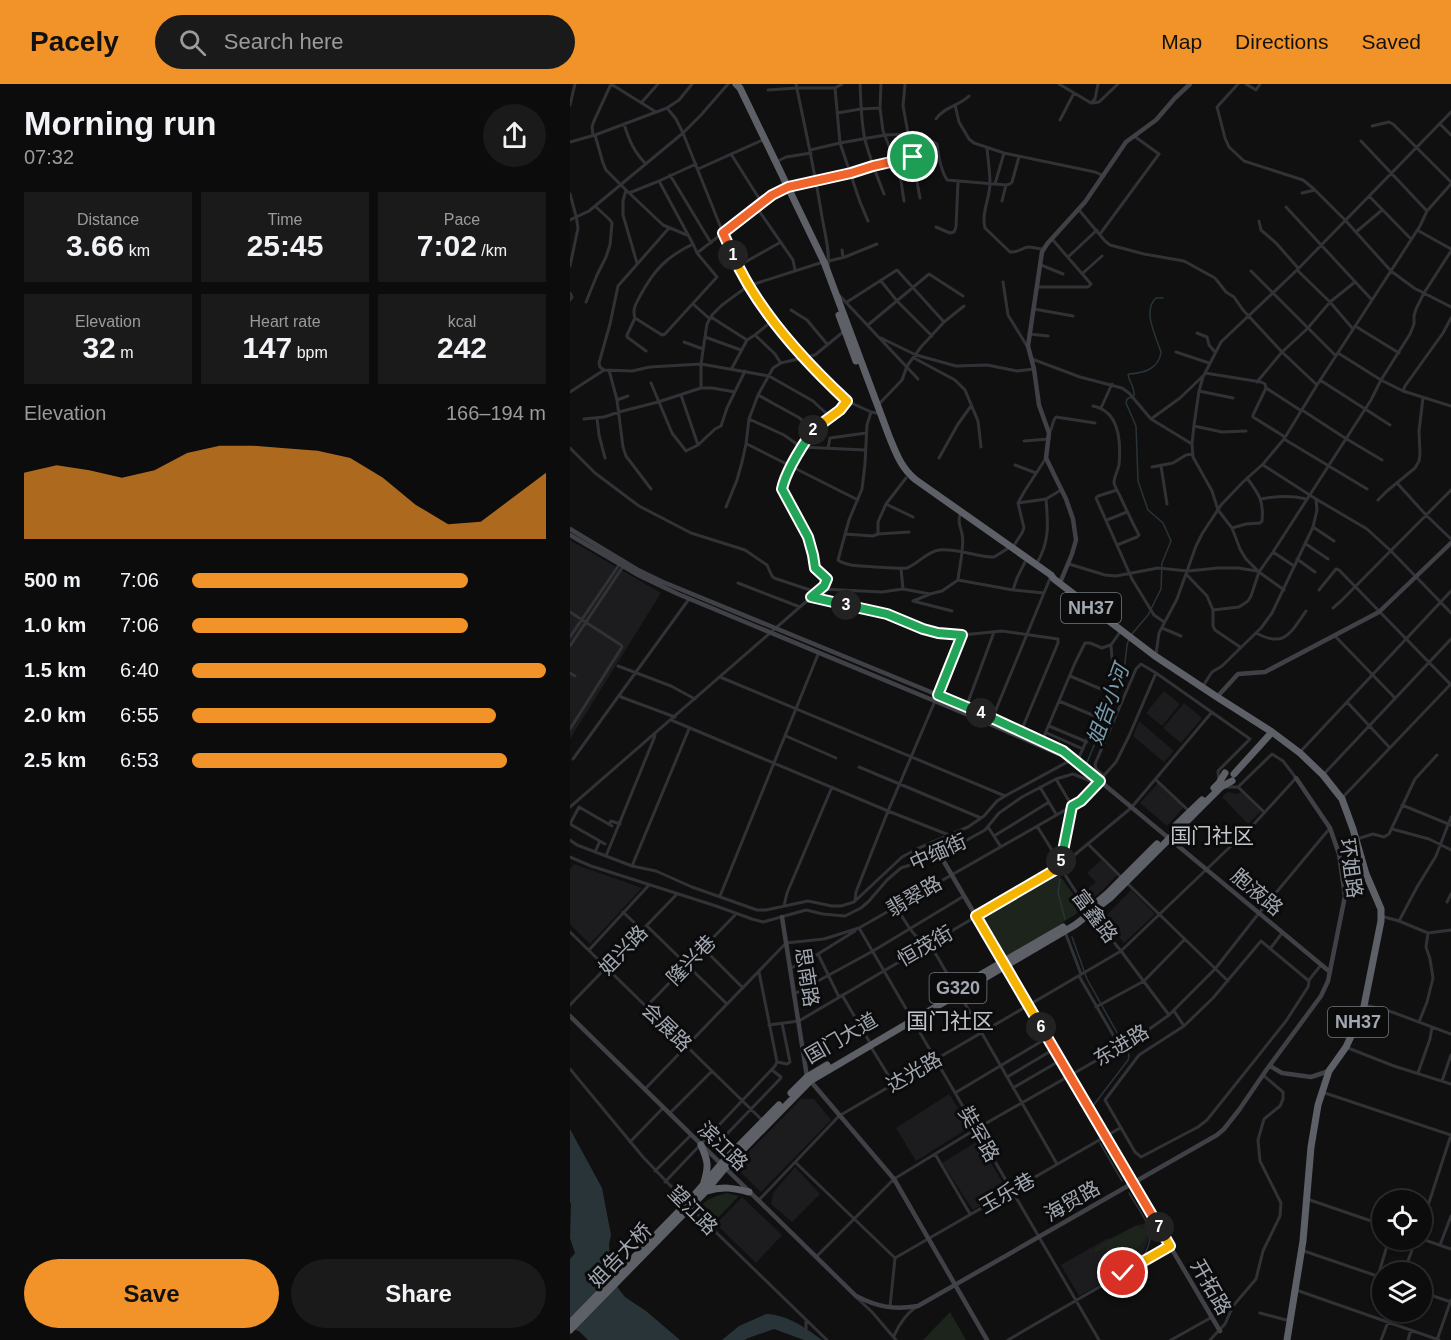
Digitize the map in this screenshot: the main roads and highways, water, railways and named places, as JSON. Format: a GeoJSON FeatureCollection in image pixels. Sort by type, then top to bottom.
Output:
{"type":"FeatureCollection","features":[{"type":"Feature","properties":{"kind":"highway","name":"NH37"},"geometry":{"type":"LineString","coordinates":[[735,84],[824,262],[827,276]]}},
{"type":"Feature","properties":{"kind":"highway","name":"NH37"},"geometry":{"type":"LineString","coordinates":[[762,140],[776,162],[827,276],[899,460],[909,475],[1025,562],[1054,579]]}},
{"type":"Feature","properties":{"kind":"highway","name":"NH37"},"geometry":{"type":"LineString","coordinates":[[847,330],[873,413],[896,463],[906,478],[1010,549],[1036,564],[1155,656],[1272,732],[1300,753],[1323,775],[1342,799],[1366,874],[1381,909],[1381,916],[1363,1011],[1346,1047],[1329,1071],[1322,1092],[1311,1147],[1302,1250],[1288,1340]]}},
{"type":"Feature","properties":{"kind":"highway","name":"国门大道"},"geometry":{"type":"LineString","coordinates":[[1167,837],[1220,785],[1235,781],[1272,732]]}},
{"type":"Feature","properties":{"kind":"highway","name":"国门大道"},"geometry":{"type":"LineString","coordinates":[[1004,964],[1065,932],[1124,880],[1220,785],[1225,773],[1230,771],[1235,781]]}},
{"type":"Feature","properties":{"kind":"highway","name":"国门大道"},"geometry":{"type":"LineString","coordinates":[[692,1202],[763,1121],[808,1079],[1090,911]]}},
{"type":"Feature","properties":{"kind":"highway","name":"国门大道"},"geometry":{"type":"LineString","coordinates":[[723,1166],[790,1100],[808,1079]]}},
{"type":"Feature","properties":{"kind":"highway"},"geometry":{"type":"LineString","coordinates":[[701,1145],[707,1158],[708,1168],[704,1190],[723,1188],[749,1192]]}},
{"type":"Feature","properties":{"kind":"highway","name":"姐告大桥"},"geometry":{"type":"LineString","coordinates":[[570,1323],[692,1202]]}},
{"type":"Feature","properties":{"kind":"highway","name":"姐告大桥"},"geometry":{"type":"LineString","coordinates":[[570,1330],[692,1202]]}},
{"type":"Feature","properties":{"kind":"waterway"},"geometry":{"type":"LineString","coordinates":[[1131,635],[1148,615],[1161,589],[1162,563],[1171,541],[1163,523],[1148,510],[1138,481],[1136,426],[1126,403],[1127,399],[1134,396],[1128,375],[1150,369],[1160,358],[1161,352],[1151,324],[1150,310],[1156,298],[1163,298]]}},
{"type":"Feature","properties":{"kind":"waterway","name":"姐告小河"},"geometry":{"type":"LineString","coordinates":[[1086,765],[1124,672],[1129,639]]}},
{"type":"Feature","properties":{"kind":"waterway","name":"姐告小河"},"geometry":{"type":"LineString","coordinates":[[1065,856],[1073,817]]}},
{"type":"Feature","properties":{"kind":"waterway","name":"姐告小河"},"geometry":{"type":"LineString","coordinates":[[1060,880],[1058,893],[1065,919]]}},
{"type":"Feature","properties":{"kind":"waterway","name":"姐告小河"},"geometry":{"type":"LineString","coordinates":[[1072,937],[1087,979],[1120,1038]]}},
{"type":"Feature","properties":{"kind":"waterway","name":"姐告小河"},"geometry":{"type":"LineString","coordinates":[[1093,1106],[1128,1060],[1128,1052]]}},
{"type":"Feature","properties":{"kind":"waterway","name":"姐告小河"},"geometry":{"type":"LineString","coordinates":[[1100,1143],[1122,1181]]}},
{"type":"Feature","properties":{"kind":"waterway","name":"姐告小河"},"geometry":{"type":"LineString","coordinates":[[1129,1193],[1149,1230],[1150,1241],[1143,1258]]}},
{"type":"Feature","properties":{"kind":"district","name":"国门社区"},"geometry":{"type":"Point","coordinates":[1212,836]}},
{"type":"Feature","properties":{"kind":"district","name":"国门社区"},"geometry":{"type":"Point","coordinates":[950,1021]}}]}
